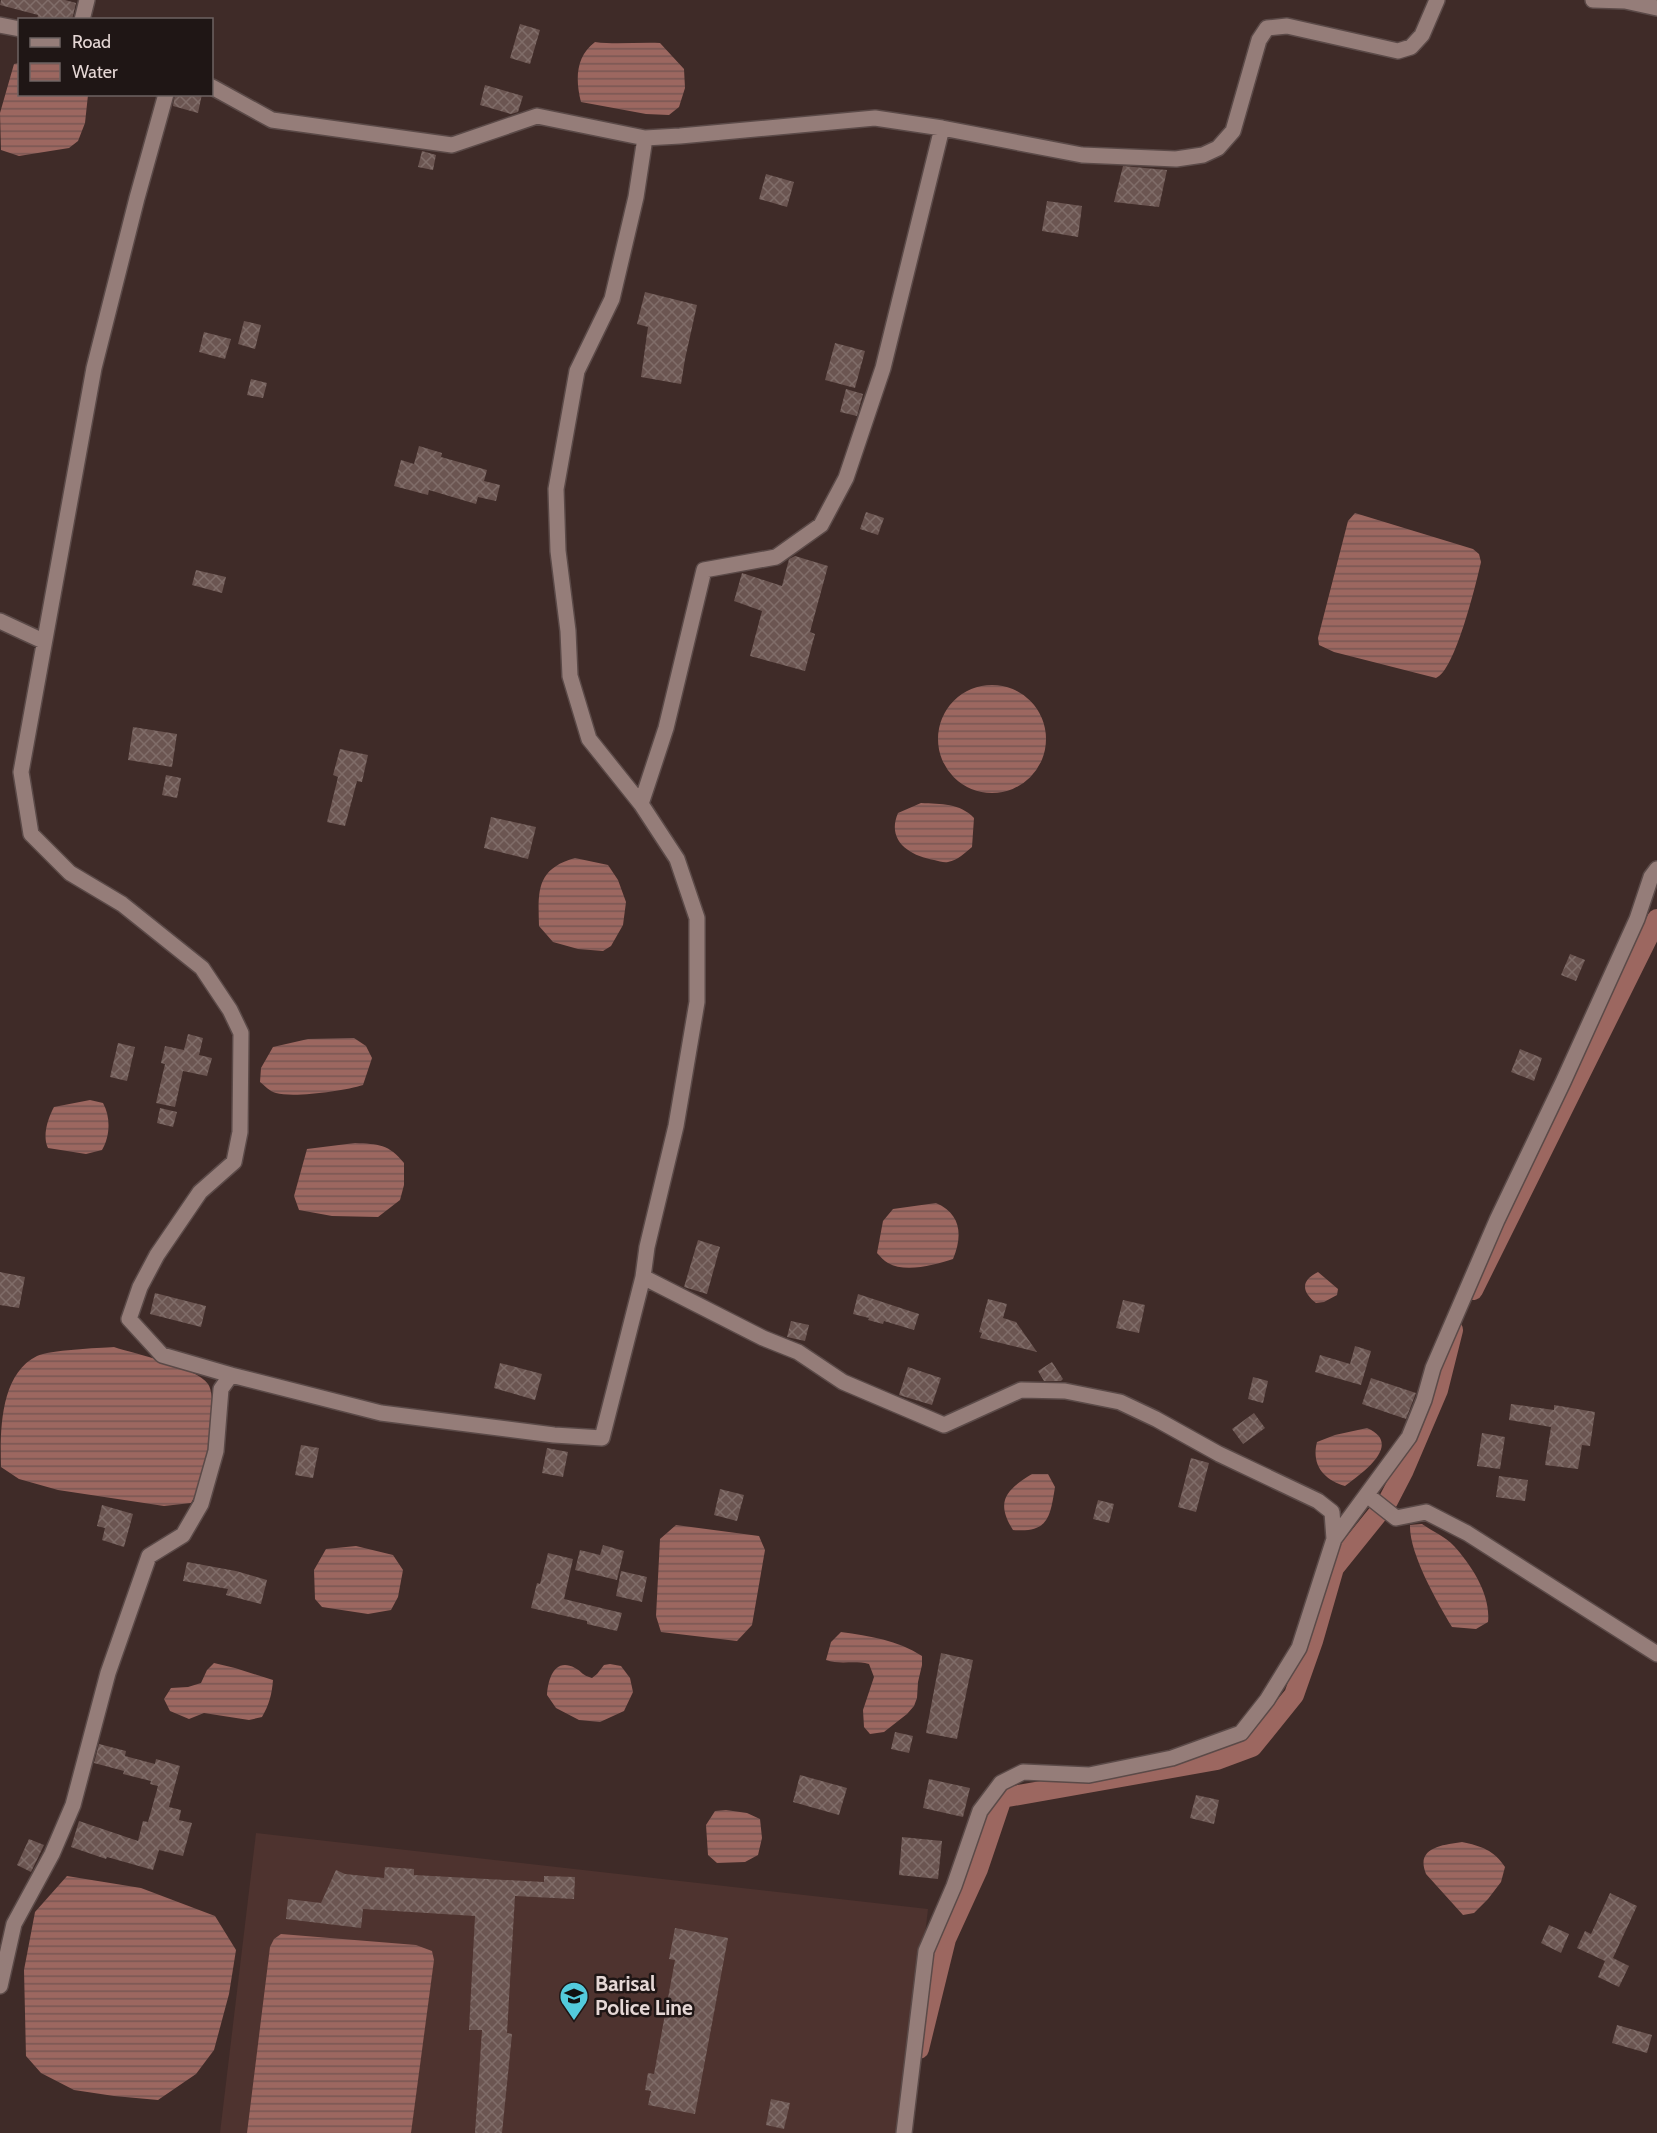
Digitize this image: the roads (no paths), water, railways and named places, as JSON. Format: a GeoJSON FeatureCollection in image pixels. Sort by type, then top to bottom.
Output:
{"type":"FeatureCollection","features":[{"type":"Feature","properties":{"kind":"street"},"geometry":{"type":"LineString","coordinates":[[82,18],[87,0]]}},
{"type":"Feature","properties":{"kind":"street"},"geometry":{"type":"LineString","coordinates":[[213,88],[272,120],[452,145],[537,116],[645,138],[875,118],[942,128],[1082,155],[1176,159],[1203,155],[1218,148],[1233,131],[1259,40],[1268,28],[1287,26],[1398,51],[1411,47],[1422,35],[1437,0]]}},
{"type":"Feature","properties":{"kind":"street"},"geometry":{"type":"LineString","coordinates":[[1593,0],[1625,1],[1657,8]]}},
{"type":"Feature","properties":{"kind":"street"},"geometry":{"type":"LineString","coordinates":[[0,25],[18,30]]}},
{"type":"Feature","properties":{"kind":"street"},"geometry":{"type":"LineString","coordinates":[[165,96],[94,368],[21,772],[31,834],[70,873],[122,904],[202,968],[230,1010],[241,1033],[240,1132],[234,1162],[200,1192],[157,1255],[140,1287],[129,1319],[162,1355],[381,1413],[554,1435],[602,1438],[643,1277],[647,1246],[676,1126],[697,1002],[697,918],[677,859],[641,804],[590,739],[570,676],[568,631],[558,551],[556,489],[577,371],[612,299],[636,197],[645,138]]}},
{"type":"Feature","properties":{"kind":"street"},"geometry":{"type":"LineString","coordinates":[[641,804],[666,728],[704,570],[776,557],[821,525],[846,478],[883,368],[942,128]]}},
{"type":"Feature","properties":{"kind":"street"},"geometry":{"type":"LineString","coordinates":[[0,621],[44,641]]}},
{"type":"Feature","properties":{"kind":"street"},"geometry":{"type":"LineString","coordinates":[[904,2133],[926,1951],[954,1886],[980,1811],[1000,1783],[1023,1772],[1089,1775],[1172,1758],[1241,1733],[1267,1700],[1299,1648],[1334,1539],[1409,1437],[1451,1325],[1497,1220],[1637,919],[1651,877],[1657,869]]}},
{"type":"Feature","properties":{"kind":"street"},"geometry":{"type":"LineString","coordinates":[[643,1277],[763,1338],[798,1352],[843,1382],[944,1425],[1021,1389],[1065,1391],[1120,1402],[1219,1454],[1318,1501],[1332,1512],[1334,1539]]}},
{"type":"Feature","properties":{"kind":"street"},"geometry":{"type":"LineString","coordinates":[[0,1986],[14,1924],[52,1854],[73,1805],[108,1673],[149,1556],[183,1534],[201,1504],[216,1451],[221,1389],[231,1375]]}},
{"type":"Feature","properties":{"kind":"street"},"geometry":{"type":"LineString","coordinates":[[1367,1495],[1396,1518],[1426,1512],[1467,1533],[1657,1654]]}},
{"type":"Feature","properties":{"kind":"water"},"geometry":{"type":"Polygon","coordinates":[[[595,42],[660,43],[684,69],[685,88],[679,107],[669,115],[646,114],[581,102],[578,85],[579,69],[584,54],[595,42]]]}},
{"type":"Feature","properties":{"kind":"water"},"geometry":{"type":"Polygon","coordinates":[[[18,63],[18,96],[88,96],[85,123],[78,141],[69,148],[19,156],[1,150],[0,113],[14,64],[18,63]]]}},
{"type":"Feature","properties":{"kind":"water"},"geometry":{"type":"Polygon","coordinates":[[[1355,513],[1473,549],[1479,554],[1481,562],[1464,626],[1450,660],[1443,672],[1436,678],[1334,652],[1319,645],[1318,638],[1348,521],[1355,513]]]}},
{"type":"Feature","properties":{"kind":"water"},"geometry":{"type":"Polygon","coordinates":[[[992,685],[1013,689],[1030,701],[1042,718],[1046,739],[1042,760],[1030,777],[1013,789],[992,793],[971,789],[954,777],[942,760],[938,739],[942,718],[954,701],[971,689],[992,685]]]}},
{"type":"Feature","properties":{"kind":"water"},"geometry":{"type":"Polygon","coordinates":[[[921,803],[950,805],[969,813],[974,818],[972,847],[958,858],[945,862],[925,858],[902,846],[895,832],[898,813],[921,803]]]}},
{"type":"Feature","properties":{"kind":"water"},"geometry":{"type":"Polygon","coordinates":[[[575,858],[608,865],[618,880],[626,902],[623,925],[611,946],[603,951],[578,949],[553,942],[539,926],[540,892],[546,875],[553,868],[575,858]]]}},
{"type":"Feature","properties":{"kind":"water"},"geometry":{"type":"Polygon","coordinates":[[[354,1038],[366,1046],[372,1058],[363,1085],[294,1095],[274,1092],[260,1082],[261,1068],[273,1047],[308,1039],[354,1038]]]}},
{"type":"Feature","properties":{"kind":"water"},"geometry":{"type":"Polygon","coordinates":[[[90,1100],[103,1103],[106,1109],[108,1133],[102,1150],[86,1154],[48,1148],[46,1133],[54,1107],[90,1100]]]}},
{"type":"Feature","properties":{"kind":"water"},"geometry":{"type":"Polygon","coordinates":[[[355,1143],[382,1146],[393,1152],[404,1163],[404,1185],[400,1200],[378,1217],[332,1216],[299,1210],[294,1196],[307,1149],[355,1143]]]}},
{"type":"Feature","properties":{"kind":"water"},"geometry":{"type":"Polygon","coordinates":[[[936,1203],[951,1213],[958,1226],[958,1242],[953,1259],[929,1266],[911,1268],[888,1263],[877,1253],[883,1221],[893,1209],[936,1203]]]}},
{"type":"Feature","properties":{"kind":"water"},"geometry":{"type":"Polygon","coordinates":[[[1318,1272],[1338,1289],[1337,1295],[1324,1302],[1316,1303],[1308,1295],[1305,1287],[1308,1279],[1318,1272]]]}},
{"type":"Feature","properties":{"kind":"water"},"geometry":{"type":"Polygon","coordinates":[[[114,1347],[191,1372],[208,1384],[211,1390],[213,1434],[210,1454],[204,1477],[191,1503],[164,1506],[58,1490],[19,1479],[1,1467],[2,1421],[5,1405],[9,1390],[25,1364],[37,1356],[52,1352],[114,1347]]]}},
{"type":"Feature","properties":{"kind":"water"},"geometry":{"type":"Polygon","coordinates":[[[1367,1428],[1382,1442],[1381,1450],[1369,1466],[1345,1486],[1325,1476],[1316,1458],[1317,1442],[1335,1435],[1367,1428]]]}},
{"type":"Feature","properties":{"kind":"water"},"geometry":{"type":"Polygon","coordinates":[[[1032,1474],[1048,1474],[1055,1487],[1049,1515],[1041,1526],[1034,1529],[1013,1530],[1005,1511],[1006,1497],[1016,1485],[1032,1474]]]}},
{"type":"Feature","properties":{"kind":"water"},"geometry":{"type":"Polygon","coordinates":[[[1422,1524],[1451,1543],[1461,1554],[1483,1591],[1488,1622],[1476,1629],[1452,1627],[1425,1577],[1414,1549],[1410,1525],[1422,1524]]]}},
{"type":"Feature","properties":{"kind":"water"},"geometry":{"type":"Polygon","coordinates":[[[676,1525],[759,1536],[765,1550],[752,1625],[737,1641],[661,1632],[656,1616],[660,1539],[676,1525]]]}},
{"type":"Feature","properties":{"kind":"water"},"geometry":{"type":"Polygon","coordinates":[[[356,1546],[393,1555],[403,1570],[398,1597],[391,1610],[368,1614],[322,1607],[315,1599],[314,1570],[326,1549],[356,1546]]]}},
{"type":"Feature","properties":{"kind":"water"},"geometry":{"type":"Polygon","coordinates":[[[841,1632],[893,1642],[922,1656],[914,1706],[884,1732],[870,1734],[864,1727],[863,1710],[874,1677],[869,1664],[826,1660],[831,1642],[841,1632]]]}},
{"type":"Feature","properties":{"kind":"water"},"geometry":{"type":"Polygon","coordinates":[[[214,1663],[273,1680],[270,1699],[262,1717],[249,1720],[204,1713],[189,1719],[170,1711],[164,1699],[171,1688],[188,1687],[201,1683],[207,1670],[214,1663]]]}},
{"type":"Feature","properties":{"kind":"water"},"geometry":{"type":"Polygon","coordinates":[[[562,1665],[575,1668],[592,1678],[604,1665],[621,1666],[630,1678],[633,1692],[624,1711],[600,1722],[579,1720],[556,1708],[547,1695],[551,1677],[562,1665]]]}},
{"type":"Feature","properties":{"kind":"water"},"geometry":{"type":"Polygon","coordinates":[[[715,1811],[747,1813],[760,1819],[762,1838],[758,1855],[745,1862],[717,1863],[708,1855],[706,1825],[715,1811]]]}},
{"type":"Feature","properties":{"kind":"water"},"geometry":{"type":"Polygon","coordinates":[[[1462,1842],[1486,1850],[1496,1856],[1505,1867],[1501,1882],[1488,1899],[1474,1913],[1463,1915],[1426,1874],[1424,1865],[1424,1858],[1433,1849],[1462,1842]]]}},
{"type":"Feature","properties":{"kind":"water"},"geometry":{"type":"Polygon","coordinates":[[[67,1876],[141,1888],[215,1916],[236,1950],[229,1994],[214,2050],[196,2074],[158,2100],[74,2090],[41,2073],[26,2056],[24,1970],[35,1912],[67,1876]]]}},
{"type":"Feature","properties":{"kind":"water"},"geometry":{"type":"Polygon","coordinates":[[[281,1934],[416,1945],[432,1951],[434,1960],[411,2133],[247,2133],[270,1947],[274,1939],[281,1934]]]}},
{"type":"Feature","properties":{"kind":"waterway"},"geometry":{"type":"LineString","coordinates":[[1473,1290],[1657,919]]}},
{"type":"Feature","properties":{"kind":"waterway"},"geometry":{"type":"LineString","coordinates":[[919,2049],[946,1939],[978,1869],[1002,1798],[1217,1760],[1252,1747],[1294,1695],[1313,1641],[1334,1568],[1388,1501],[1403,1472],[1438,1390],[1453,1330]]}},
{"type":"Feature","properties":{"kind":"place","name":"Barisal Police Line"},"geometry":{"type":"Point","coordinates":[574,2022]}}]}
